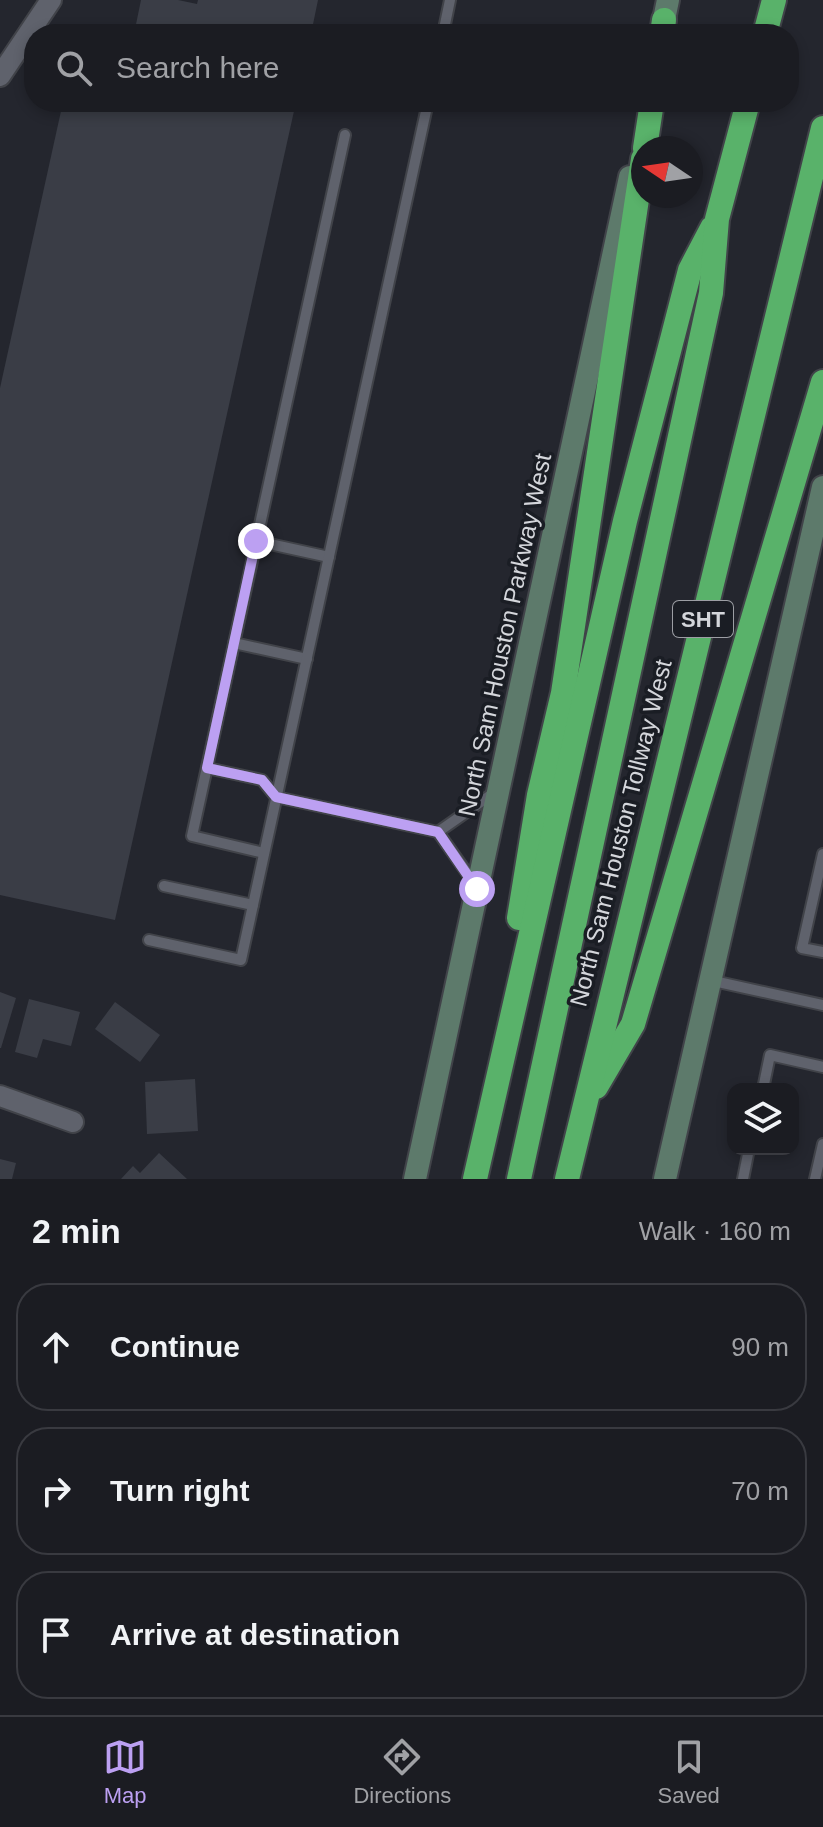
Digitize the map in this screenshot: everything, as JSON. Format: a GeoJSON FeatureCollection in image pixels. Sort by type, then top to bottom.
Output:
{"type":"FeatureCollection","features":[{"type":"Feature","properties":{"kind":"highway"},"geometry":{"type":"LineString","coordinates":[[768,24],[774,0]]}},
{"type":"Feature","properties":{"kind":"highway"},"geometry":{"type":"LineString","coordinates":[[646,136],[648,112]]}},
{"type":"Feature","properties":{"kind":"highway","name":"North Sam Houston Tollway West"},"geometry":{"type":"LineString","coordinates":[[519,1179],[711,293],[717,219],[745,112]]}},
{"type":"Feature","properties":{"kind":"highway","name":"North Sam Houston Tollway West"},"geometry":{"type":"LineString","coordinates":[[567,1179],[823,128]]}},
{"type":"Feature","properties":{"kind":"highway"},"geometry":{"type":"LineString","coordinates":[[523,966],[519,914],[539,795],[563,693],[636,208]]}},
{"type":"Feature","properties":{"kind":"highway","name":"North Sam Houston Tollway West"},"geometry":{"type":"LineString","coordinates":[[475,1179],[577,722],[657,392],[690,270],[717,219]]}},
{"type":"Feature","properties":{"kind":"highway"},"geometry":{"type":"LineString","coordinates":[[582,1110],[633,1024],[823,382]]}},
{"type":"Feature","properties":{"kind":"main road","name":"North Sam Houston Parkway West"},"geometry":{"type":"LineString","coordinates":[[415,1179],[647,112]]}},
{"type":"Feature","properties":{"kind":"main road"},"geometry":{"type":"LineString","coordinates":[[665,1179],[823,487]]}},
{"type":"Feature","properties":{"kind":"street"},"geometry":{"type":"LineString","coordinates":[[35,24],[51,0]]}},
{"type":"Feature","properties":{"kind":"street"},"geometry":{"type":"LineString","coordinates":[[0,76],[24,40]]}},
{"type":"Feature","properties":{"kind":"street"},"geometry":{"type":"LineString","coordinates":[[0,1096],[73,1122]]}},
{"type":"Feature","properties":{"kind":"lane"},"geometry":{"type":"LineString","coordinates":[[445,24],[450,0]]}},
{"type":"Feature","properties":{"kind":"lane"},"geometry":{"type":"LineString","coordinates":[[149,940],[241,960],[426,112]]}},
{"type":"Feature","properties":{"kind":"lane"},"geometry":{"type":"LineString","coordinates":[[264,853],[192,836],[345,135]]}},
{"type":"Feature","properties":{"kind":"lane"},"geometry":{"type":"LineString","coordinates":[[256,541],[329,557]]}},
{"type":"Feature","properties":{"kind":"lane"},"geometry":{"type":"LineString","coordinates":[[234,643],[307,659]]}},
{"type":"Feature","properties":{"kind":"lane"},"geometry":{"type":"LineString","coordinates":[[207,768],[262,780],[276,797],[438,832],[477,889]]}},
{"type":"Feature","properties":{"kind":"lane"},"geometry":{"type":"LineString","coordinates":[[438,832],[499,788]]}},
{"type":"Feature","properties":{"kind":"lane"},"geometry":{"type":"LineString","coordinates":[[823,854],[802,948],[823,952]]}},
{"type":"Feature","properties":{"kind":"lane"},"geometry":{"type":"LineString","coordinates":[[164,886],[253,905]]}},
{"type":"Feature","properties":{"kind":"lane"},"geometry":{"type":"LineString","coordinates":[[709,980],[823,1005]]}},
{"type":"Feature","properties":{"kind":"lane"},"geometry":{"type":"LineString","coordinates":[[764,1083],[770,1055],[823,1067]]}},
{"type":"Feature","properties":{"kind":"lane"},"geometry":{"type":"LineString","coordinates":[[815,1179],[823,1144]]}},
{"type":"Feature","properties":{"kind":"lane"},"geometry":{"type":"LineString","coordinates":[[743,1179],[748,1155]]}},
{"type":"Feature","properties":{"kind":"building"},"geometry":{"type":"Polygon","coordinates":[[[141,0],[178,0],[197,4],[198,0],[318,0],[313,24],[136,24],[141,0]]]}},
{"type":"Feature","properties":{"kind":"building"},"geometry":{"type":"Polygon","coordinates":[[[61,112],[294,112],[115,920],[0,895],[0,388],[61,112]]]}},
{"type":"Feature","properties":{"kind":"building"},"geometry":{"type":"Polygon","coordinates":[[[0,992],[16,998],[1,1048],[0,1048],[0,992]]]}},
{"type":"Feature","properties":{"kind":"building"},"geometry":{"type":"Polygon","coordinates":[[[29,999],[80,1012],[71,1046],[43,1039],[37,1058],[15,1052],[29,999]]]}},
{"type":"Feature","properties":{"kind":"building"},"geometry":{"type":"Polygon","coordinates":[[[115,1002],[160,1035],[140,1062],[95,1029],[115,1002]]]}},
{"type":"Feature","properties":{"kind":"building"},"geometry":{"type":"Polygon","coordinates":[[[195,1079],[198,1131],[147,1134],[145,1082],[195,1079]]]}},
{"type":"Feature","properties":{"kind":"building"},"geometry":{"type":"Polygon","coordinates":[[[159,1153],[187,1179],[121,1179],[133,1166],[140,1173],[159,1153]]]}},
{"type":"Feature","properties":{"kind":"building"},"geometry":{"type":"Polygon","coordinates":[[[0,1159],[16,1163],[12,1179],[0,1179],[0,1159]]]}},
{"type":"Feature","properties":{"kind":"route"},"geometry":{"type":"LineString","coordinates":[[256,541],[207,768],[262,780],[276,797],[438,832],[477,889]]}}]}
